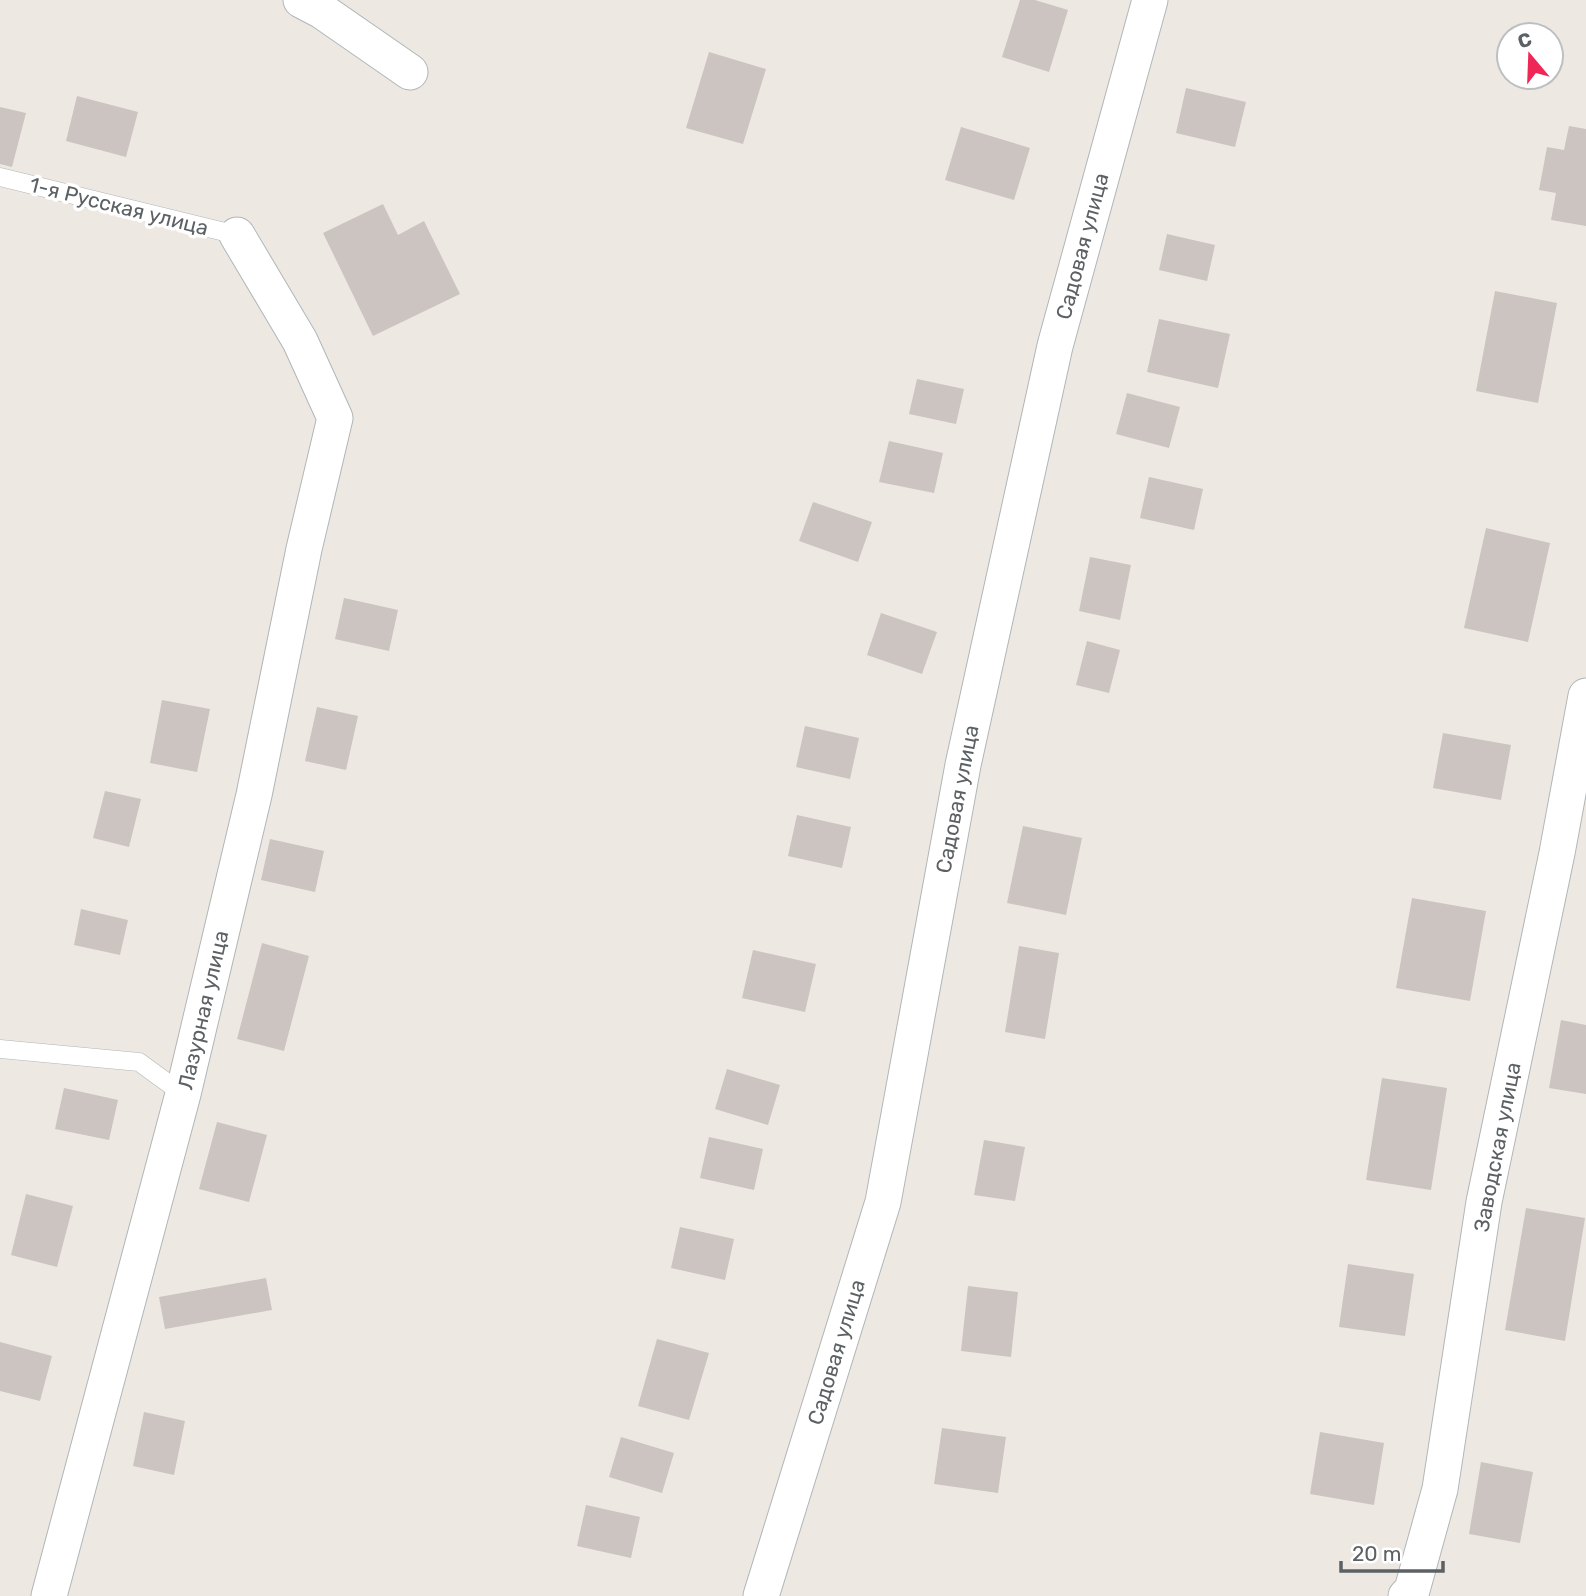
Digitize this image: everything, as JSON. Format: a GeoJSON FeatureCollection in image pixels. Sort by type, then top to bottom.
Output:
{"type":"FeatureCollection","features":[{"type":"Feature","properties":{"kind":"street"},"geometry":{"type":"LineString","coordinates":[[301,0],[322,11],[410,72]]}},
{"type":"Feature","properties":{"kind":"street","name":"Садовая улица"},"geometry":{"type":"LineString","coordinates":[[761,1596],[883,1202],[963,765],[1055,346],[1150,0]]}},
{"type":"Feature","properties":{"kind":"street","name":"Лазурная улица"},"geometry":{"type":"LineString","coordinates":[[49,1596],[183,1094],[254,795],[304,549],[335,418],[300,341],[237,235]]}},
{"type":"Feature","properties":{"kind":"street","name":"Заводская улица"},"geometry":{"type":"LineString","coordinates":[[1406,1596],[1412,1590],[1440,1489],[1484,1202],[1557,853],[1586,696]]}},
{"type":"Feature","properties":{"kind":"lane","name":"1-я Русская улица"},"geometry":{"type":"LineString","coordinates":[[0,177],[237,235]]}},
{"type":"Feature","properties":{"kind":"lane"},"geometry":{"type":"LineString","coordinates":[[0,1049],[139,1062],[183,1094]]}},
{"type":"Feature","properties":{"kind":"building"},"geometry":{"type":"Polygon","coordinates":[[[1020,0],[1035,0],[1068,10],[1049,72],[1002,57],[1020,0]]]}},
{"type":"Feature","properties":{"kind":"building"},"geometry":{"type":"Polygon","coordinates":[[[709,52],[766,69],[743,144],[686,128],[709,52]]]}},
{"type":"Feature","properties":{"kind":"building"},"geometry":{"type":"Polygon","coordinates":[[[1186,88],[1246,102],[1235,147],[1176,133],[1186,88]]]}},
{"type":"Feature","properties":{"kind":"building"},"geometry":{"type":"Polygon","coordinates":[[[77,96],[138,112],[126,157],[66,141],[77,96]]]}},
{"type":"Feature","properties":{"kind":"building"},"geometry":{"type":"Polygon","coordinates":[[[0,107],[26,113],[12,167],[0,164],[0,107]]]}},
{"type":"Feature","properties":{"kind":"building"},"geometry":{"type":"Polygon","coordinates":[[[1569,126],[1586,129],[1586,226],[1551,220],[1556,193],[1539,190],[1547,147],[1564,150],[1569,126]]]}},
{"type":"Feature","properties":{"kind":"building"},"geometry":{"type":"Polygon","coordinates":[[[961,127],[1030,148],[1014,200],[945,180],[961,127]]]}},
{"type":"Feature","properties":{"kind":"building"},"geometry":{"type":"Polygon","coordinates":[[[383,204],[398,235],[424,221],[460,294],[373,336],[323,233],[383,204]]]}},
{"type":"Feature","properties":{"kind":"building"},"geometry":{"type":"Polygon","coordinates":[[[1167,234],[1215,245],[1207,281],[1159,270],[1167,234]]]}},
{"type":"Feature","properties":{"kind":"building"},"geometry":{"type":"Polygon","coordinates":[[[1495,291],[1557,303],[1538,403],[1476,391],[1495,291]]]}},
{"type":"Feature","properties":{"kind":"building"},"geometry":{"type":"Polygon","coordinates":[[[1159,319],[1230,334],[1218,388],[1147,372],[1159,319]]]}},
{"type":"Feature","properties":{"kind":"building"},"geometry":{"type":"Polygon","coordinates":[[[917,379],[964,389],[956,424],[909,414],[917,379]]]}},
{"type":"Feature","properties":{"kind":"building"},"geometry":{"type":"Polygon","coordinates":[[[1127,393],[1180,407],[1169,448],[1116,434],[1127,393]]]}},
{"type":"Feature","properties":{"kind":"building"},"geometry":{"type":"Polygon","coordinates":[[[889,441],[943,453],[934,493],[879,482],[889,441]]]}},
{"type":"Feature","properties":{"kind":"building"},"geometry":{"type":"Polygon","coordinates":[[[1149,477],[1203,489],[1194,530],[1140,518],[1149,477]]]}},
{"type":"Feature","properties":{"kind":"building"},"geometry":{"type":"Polygon","coordinates":[[[813,502],[872,522],[858,562],[799,541],[813,502]]]}},
{"type":"Feature","properties":{"kind":"building"},"geometry":{"type":"Polygon","coordinates":[[[1486,528],[1550,543],[1528,642],[1464,628],[1486,528]]]}},
{"type":"Feature","properties":{"kind":"building"},"geometry":{"type":"Polygon","coordinates":[[[1090,557],[1131,565],[1120,620],[1079,611],[1090,557]]]}},
{"type":"Feature","properties":{"kind":"building"},"geometry":{"type":"Polygon","coordinates":[[[344,598],[398,610],[389,651],[335,639],[344,598]]]}},
{"type":"Feature","properties":{"kind":"building"},"geometry":{"type":"Polygon","coordinates":[[[881,613],[937,632],[922,674],[867,655],[881,613]]]}},
{"type":"Feature","properties":{"kind":"building"},"geometry":{"type":"Polygon","coordinates":[[[1087,641],[1120,650],[1109,693],[1076,685],[1087,641]]]}},
{"type":"Feature","properties":{"kind":"building"},"geometry":{"type":"Polygon","coordinates":[[[162,700],[210,709],[197,772],[150,763],[162,700]]]}},
{"type":"Feature","properties":{"kind":"building"},"geometry":{"type":"Polygon","coordinates":[[[317,707],[358,716],[346,770],[305,761],[317,707]]]}},
{"type":"Feature","properties":{"kind":"building"},"geometry":{"type":"Polygon","coordinates":[[[805,726],[859,738],[850,779],[796,767],[805,726]]]}},
{"type":"Feature","properties":{"kind":"building"},"geometry":{"type":"Polygon","coordinates":[[[1443,733],[1511,745],[1501,800],[1433,788],[1443,733]]]}},
{"type":"Feature","properties":{"kind":"building"},"geometry":{"type":"Polygon","coordinates":[[[105,791],[141,799],[129,847],[93,838],[105,791]]]}},
{"type":"Feature","properties":{"kind":"building"},"geometry":{"type":"Polygon","coordinates":[[[797,815],[851,827],[842,868],[788,856],[797,815]]]}},
{"type":"Feature","properties":{"kind":"building"},"geometry":{"type":"Polygon","coordinates":[[[1023,826],[1082,838],[1066,915],[1007,903],[1023,826]]]}},
{"type":"Feature","properties":{"kind":"building"},"geometry":{"type":"Polygon","coordinates":[[[270,839],[324,851],[315,892],[261,880],[270,839]]]}},
{"type":"Feature","properties":{"kind":"building"},"geometry":{"type":"Polygon","coordinates":[[[1412,898],[1486,911],[1470,1001],[1396,988],[1412,898]]]}},
{"type":"Feature","properties":{"kind":"building"},"geometry":{"type":"Polygon","coordinates":[[[81,909],[128,920],[120,955],[74,945],[81,909]]]}},
{"type":"Feature","properties":{"kind":"building"},"geometry":{"type":"Polygon","coordinates":[[[262,943],[309,956],[284,1051],[237,1039],[262,943]]]}},
{"type":"Feature","properties":{"kind":"building"},"geometry":{"type":"Polygon","coordinates":[[[1019,946],[1059,953],[1045,1039],[1005,1032],[1019,946]]]}},
{"type":"Feature","properties":{"kind":"building"},"geometry":{"type":"Polygon","coordinates":[[[753,950],[816,964],[805,1012],[742,998],[753,950]]]}},
{"type":"Feature","properties":{"kind":"building"},"geometry":{"type":"Polygon","coordinates":[[[1561,1020],[1586,1025],[1586,1094],[1549,1088],[1561,1020]]]}},
{"type":"Feature","properties":{"kind":"building"},"geometry":{"type":"Polygon","coordinates":[[[727,1069],[780,1085],[768,1125],[715,1109],[727,1069]]]}},
{"type":"Feature","properties":{"kind":"building"},"geometry":{"type":"Polygon","coordinates":[[[1382,1078],[1447,1088],[1431,1190],[1366,1180],[1382,1078]]]}},
{"type":"Feature","properties":{"kind":"building"},"geometry":{"type":"Polygon","coordinates":[[[64,1088],[118,1100],[109,1140],[55,1129],[64,1088]]]}},
{"type":"Feature","properties":{"kind":"building"},"geometry":{"type":"Polygon","coordinates":[[[217,1122],[267,1135],[249,1202],[199,1189],[217,1122]]]}},
{"type":"Feature","properties":{"kind":"building"},"geometry":{"type":"Polygon","coordinates":[[[709,1137],[763,1149],[754,1190],[700,1178],[709,1137]]]}},
{"type":"Feature","properties":{"kind":"building"},"geometry":{"type":"Polygon","coordinates":[[[984,1140],[1025,1147],[1015,1201],[974,1195],[984,1140]]]}},
{"type":"Feature","properties":{"kind":"building"},"geometry":{"type":"Polygon","coordinates":[[[26,1194],[73,1206],[57,1267],[11,1255],[26,1194]]]}},
{"type":"Feature","properties":{"kind":"building"},"geometry":{"type":"Polygon","coordinates":[[[1526,1208],[1585,1218],[1565,1341],[1505,1330],[1526,1208]]]}},
{"type":"Feature","properties":{"kind":"building"},"geometry":{"type":"Polygon","coordinates":[[[680,1227],[734,1239],[725,1280],[671,1268],[680,1227]]]}},
{"type":"Feature","properties":{"kind":"building"},"geometry":{"type":"Polygon","coordinates":[[[1348,1264],[1414,1274],[1405,1336],[1339,1327],[1348,1264]]]}},
{"type":"Feature","properties":{"kind":"building"},"geometry":{"type":"Polygon","coordinates":[[[266,1278],[272,1310],[165,1329],[159,1297],[266,1278]]]}},
{"type":"Feature","properties":{"kind":"building"},"geometry":{"type":"Polygon","coordinates":[[[968,1286],[1018,1292],[1011,1357],[961,1351],[968,1286]]]}},
{"type":"Feature","properties":{"kind":"building"},"geometry":{"type":"Polygon","coordinates":[[[657,1339],[709,1353],[689,1420],[638,1406],[657,1339]]]}},
{"type":"Feature","properties":{"kind":"building"},"geometry":{"type":"Polygon","coordinates":[[[0,1342],[52,1356],[40,1401],[0,1391],[0,1342]]]}},
{"type":"Feature","properties":{"kind":"building"},"geometry":{"type":"Polygon","coordinates":[[[144,1412],[185,1421],[174,1475],[133,1466],[144,1412]]]}},
{"type":"Feature","properties":{"kind":"building"},"geometry":{"type":"Polygon","coordinates":[[[942,1428],[1006,1437],[998,1493],[934,1484],[942,1428]]]}},
{"type":"Feature","properties":{"kind":"building"},"geometry":{"type":"Polygon","coordinates":[[[1320,1432],[1384,1443],[1374,1505],[1310,1494],[1320,1432]]]}},
{"type":"Feature","properties":{"kind":"building"},"geometry":{"type":"Polygon","coordinates":[[[621,1437],[674,1453],[662,1493],[609,1477],[621,1437]]]}},
{"type":"Feature","properties":{"kind":"building"},"geometry":{"type":"Polygon","coordinates":[[[1481,1462],[1533,1472],[1520,1543],[1469,1534],[1481,1462]]]}},
{"type":"Feature","properties":{"kind":"building"},"geometry":{"type":"Polygon","coordinates":[[[586,1505],[640,1517],[631,1558],[577,1546],[586,1505]]]}}]}
